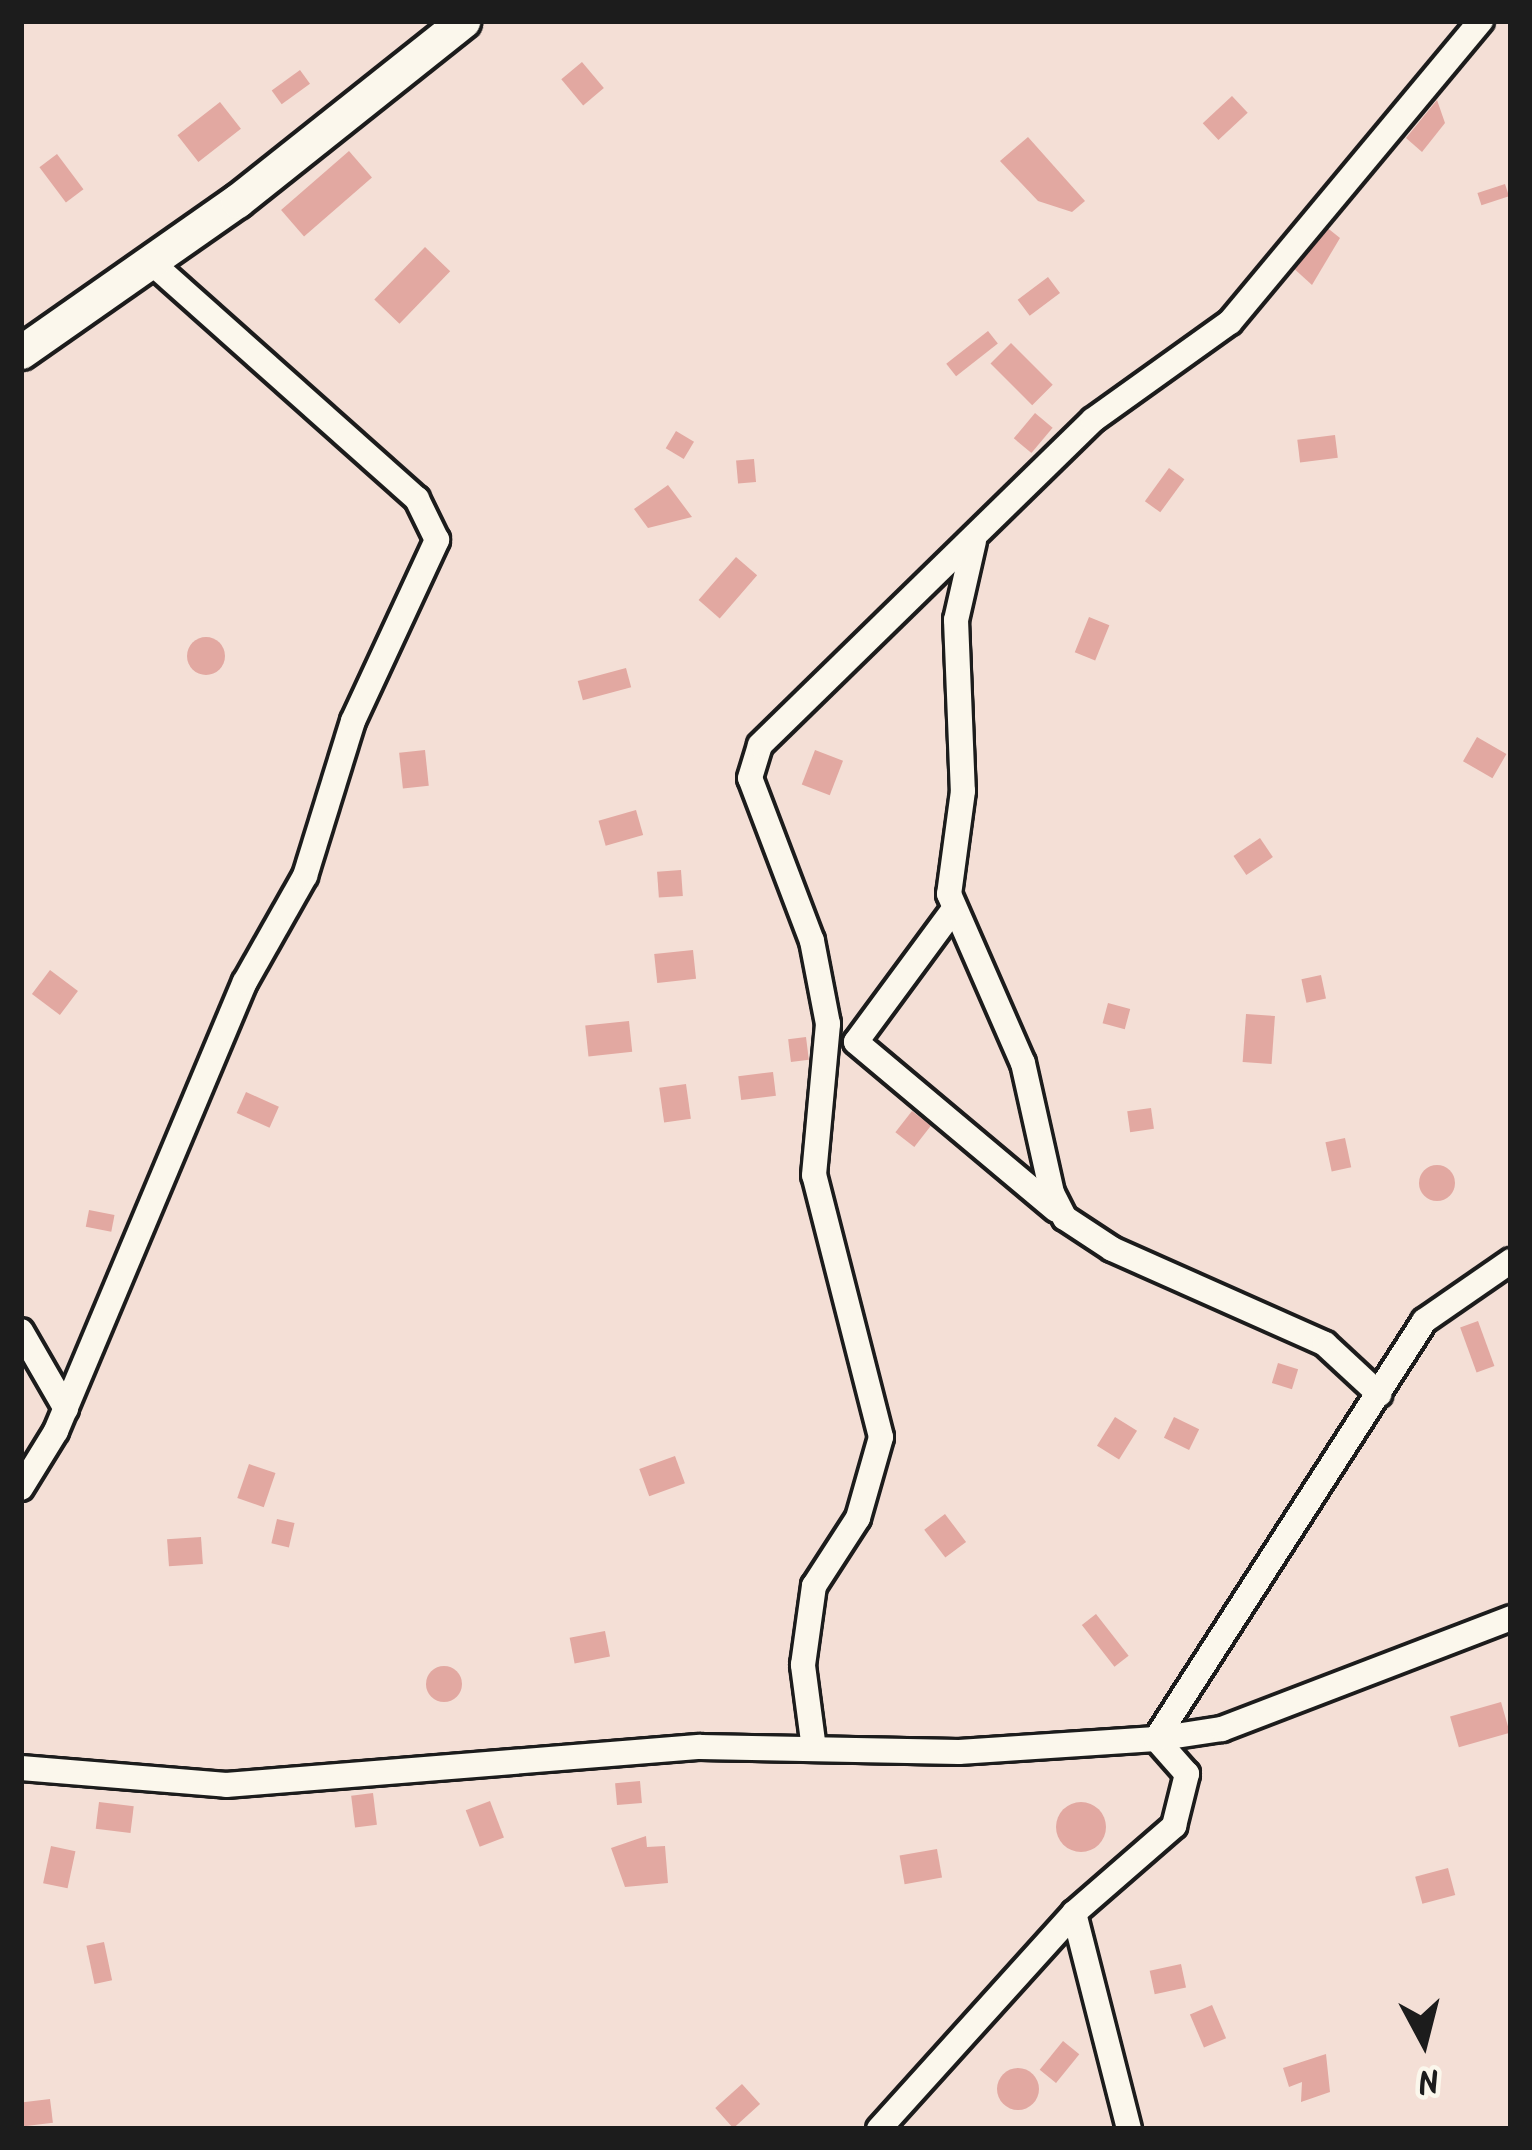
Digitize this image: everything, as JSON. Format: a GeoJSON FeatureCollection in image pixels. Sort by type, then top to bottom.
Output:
{"type":"FeatureCollection","features":[{"type":"Feature","properties":{"kind":"street"},"geometry":{"type":"LineString","coordinates":[[21,352],[153,264],[463,21]]}},
{"type":"Feature","properties":{"kind":"street"},"geometry":{"type":"LineString","coordinates":[[814,1749],[803,1665],[814,1586],[859,1518],[881,1437],[814,1175],[828,1071],[812,941],[751,778],[760,745],[825,670],[974,538],[1093,420],[1230,322],[1481,21]]}},
{"type":"Feature","properties":{"kind":"street"},"geometry":{"type":"LineString","coordinates":[[21,1489],[66,1409],[244,982],[305,876],[353,721],[437,540],[416,500],[153,264]]}},
{"type":"Feature","properties":{"kind":"street"},"geometry":{"type":"LineString","coordinates":[[974,538],[956,620],[963,791],[951,913],[1024,1063],[1065,1218]]}},
{"type":"Feature","properties":{"kind":"street"},"geometry":{"type":"LineString","coordinates":[[828,1071],[856,1042],[874,1003],[951,913]]}},
{"type":"Feature","properties":{"kind":"street"},"geometry":{"type":"LineString","coordinates":[[856,1042],[1065,1218],[1325,1344],[1379,1394]]}},
{"type":"Feature","properties":{"kind":"street"},"geometry":{"type":"LineString","coordinates":[[1156,1739],[1424,1321],[1511,1261]]}},
{"type":"Feature","properties":{"kind":"street"},"geometry":{"type":"LineString","coordinates":[[21,1330],[66,1409]]}},
{"type":"Feature","properties":{"kind":"street"},"geometry":{"type":"LineString","coordinates":[[21,1768],[226,1784],[700,1747],[814,1749],[1156,1739],[1222,1729],[1511,1618]]}},
{"type":"Feature","properties":{"kind":"street"},"geometry":{"type":"LineString","coordinates":[[879,2129],[1073,1913],[1182,1812],[1183,1759],[1156,1739]]}},
{"type":"Feature","properties":{"kind":"street"},"geometry":{"type":"LineString","coordinates":[[1073,1913],[1130,2129]]}},
{"type":"Feature","properties":{"kind":"building"},"geometry":{"type":"Polygon","coordinates":[[[582,62],[604,88],[583,105],[561,79],[582,62]]]}},
{"type":"Feature","properties":{"kind":"building"},"geometry":{"type":"Polygon","coordinates":[[[300,70],[310,84],[282,104],[272,91],[300,70]]]}},
{"type":"Feature","properties":{"kind":"building"},"geometry":{"type":"Polygon","coordinates":[[[1232,96],[1248,113],[1218,140],[1203,123],[1232,96]]]}},
{"type":"Feature","properties":{"kind":"building"},"geometry":{"type":"Polygon","coordinates":[[[1437,100],[1445,123],[1422,152],[1406,138],[1437,100]]]}},
{"type":"Feature","properties":{"kind":"building"},"geometry":{"type":"Polygon","coordinates":[[[220,102],[241,129],[198,162],[177,135],[220,102]]]}},
{"type":"Feature","properties":{"kind":"building"},"geometry":{"type":"Polygon","coordinates":[[[1028,137],[1085,201],[1072,212],[1038,201],[1000,161],[1028,137]]]}},
{"type":"Feature","properties":{"kind":"building"},"geometry":{"type":"Polygon","coordinates":[[[349,151],[372,177],[304,236],[281,210],[349,151]]]}},
{"type":"Feature","properties":{"kind":"building"},"geometry":{"type":"Polygon","coordinates":[[[57,154],[83,189],[66,202],[39,167],[57,154]]]}},
{"type":"Feature","properties":{"kind":"building"},"geometry":{"type":"Polygon","coordinates":[[[1505,184],[1509,196],[1481,205],[1477,193],[1505,184]]]}},
{"type":"Feature","properties":{"kind":"building"},"geometry":{"type":"Polygon","coordinates":[[[1325,226],[1340,238],[1312,285],[1290,265],[1325,226]]]}},
{"type":"Feature","properties":{"kind":"building"},"geometry":{"type":"Polygon","coordinates":[[[425,247],[450,271],[399,324],[374,300],[425,247]]]}},
{"type":"Feature","properties":{"kind":"building"},"geometry":{"type":"Polygon","coordinates":[[[1048,277],[1060,293],[1030,316],[1018,300],[1048,277]]]}},
{"type":"Feature","properties":{"kind":"building"},"geometry":{"type":"Polygon","coordinates":[[[988,331],[998,344],[956,376],[946,364],[988,331]]]}},
{"type":"Feature","properties":{"kind":"building"},"geometry":{"type":"Polygon","coordinates":[[[1011,343],[1053,385],[1032,405],[990,364],[1011,343]]]}},
{"type":"Feature","properties":{"kind":"building"},"geometry":{"type":"Polygon","coordinates":[[[1035,413],[1053,428],[1031,453],[1014,438],[1035,413]]]}},
{"type":"Feature","properties":{"kind":"building"},"geometry":{"type":"Polygon","coordinates":[[[676,431],[694,442],[684,459],[666,448],[676,431]]]}},
{"type":"Feature","properties":{"kind":"building"},"geometry":{"type":"Polygon","coordinates":[[[1335,435],[1338,458],[1300,462],[1297,440],[1335,435]]]}},
{"type":"Feature","properties":{"kind":"building"},"geometry":{"type":"Polygon","coordinates":[[[754,459],[756,482],[738,483],[736,461],[754,459]]]}},
{"type":"Feature","properties":{"kind":"building"},"geometry":{"type":"Polygon","coordinates":[[[1169,468],[1184,479],[1160,512],[1145,501],[1169,468]]]}},
{"type":"Feature","properties":{"kind":"building"},"geometry":{"type":"Polygon","coordinates":[[[668,485],[692,517],[648,528],[634,509],[668,485]]]}},
{"type":"Feature","properties":{"kind":"building"},"geometry":{"type":"Polygon","coordinates":[[[736,557],[757,575],[720,618],[699,600],[736,557]]]}},
{"type":"Feature","properties":{"kind":"building"},"geometry":{"type":"Polygon","coordinates":[[[1089,617],[1109,625],[1095,660],[1075,652],[1089,617]]]}},
{"type":"Feature","properties":{"kind":"building"},"geometry":{"type":"Polygon","coordinates":[[[206,637],[219,643],[225,656],[219,669],[206,675],[193,669],[187,656],[193,643],[206,637]]]}},
{"type":"Feature","properties":{"kind":"building"},"geometry":{"type":"Polygon","coordinates":[[[626,668],[631,687],[583,700],[578,681],[626,668]]]}},
{"type":"Feature","properties":{"kind":"building"},"geometry":{"type":"Polygon","coordinates":[[[1477,737],[1506,754],[1492,778],[1463,761],[1477,737]]]}},
{"type":"Feature","properties":{"kind":"building"},"geometry":{"type":"Polygon","coordinates":[[[425,750],[429,786],[403,789],[399,753],[425,750]]]}},
{"type":"Feature","properties":{"kind":"building"},"geometry":{"type":"Polygon","coordinates":[[[815,750],[843,761],[830,795],[802,785],[815,750]]]}},
{"type":"Feature","properties":{"kind":"building"},"geometry":{"type":"Polygon","coordinates":[[[636,810],[643,835],[606,846],[599,821],[636,810]]]}},
{"type":"Feature","properties":{"kind":"building"},"geometry":{"type":"Polygon","coordinates":[[[1260,838],[1273,857],[1246,875],[1233,856],[1260,838]]]}},
{"type":"Feature","properties":{"kind":"building"},"geometry":{"type":"Polygon","coordinates":[[[681,870],[683,896],[659,898],[657,872],[681,870]]]}},
{"type":"Feature","properties":{"kind":"building"},"geometry":{"type":"Polygon","coordinates":[[[693,950],[696,979],[657,983],[654,954],[693,950]]]}},
{"type":"Feature","properties":{"kind":"building"},"geometry":{"type":"Polygon","coordinates":[[[50,970],[78,991],[60,1015],[32,994],[50,970]]]}},
{"type":"Feature","properties":{"kind":"building"},"geometry":{"type":"Polygon","coordinates":[[[1321,975],[1326,998],[1306,1003],[1301,979],[1321,975]]]}},
{"type":"Feature","properties":{"kind":"building"},"geometry":{"type":"Polygon","coordinates":[[[1108,1003],[1130,1009],[1125,1029],[1103,1023],[1108,1003]]]}},
{"type":"Feature","properties":{"kind":"building"},"geometry":{"type":"Polygon","coordinates":[[[1246,1014],[1275,1016],[1272,1064],[1243,1062],[1246,1014]]]}},
{"type":"Feature","properties":{"kind":"building"},"geometry":{"type":"Polygon","coordinates":[[[629,1021],[632,1052],[588,1056],[585,1026],[629,1021]]]}},
{"type":"Feature","properties":{"kind":"building"},"geometry":{"type":"Polygon","coordinates":[[[806,1037],[809,1060],[791,1062],[788,1039],[806,1037]]]}},
{"type":"Feature","properties":{"kind":"building"},"geometry":{"type":"Polygon","coordinates":[[[773,1072],[776,1096],[741,1100],[738,1076],[773,1072]]]}},
{"type":"Feature","properties":{"kind":"building"},"geometry":{"type":"Polygon","coordinates":[[[686,1084],[691,1119],[664,1122],[659,1088],[686,1084]]]}},
{"type":"Feature","properties":{"kind":"building"},"geometry":{"type":"Polygon","coordinates":[[[246,1092],[279,1107],[270,1128],[237,1113],[246,1092]]]}},
{"type":"Feature","properties":{"kind":"building"},"geometry":{"type":"Polygon","coordinates":[[[1151,1108],[1154,1129],[1130,1132],[1127,1111],[1151,1108]]]}},
{"type":"Feature","properties":{"kind":"building"},"geometry":{"type":"Polygon","coordinates":[[[912,1111],[931,1126],[914,1147],[895,1132],[912,1111]]]}},
{"type":"Feature","properties":{"kind":"building"},"geometry":{"type":"Polygon","coordinates":[[[1345,1138],[1351,1167],[1332,1172],[1325,1142],[1345,1138]]]}},
{"type":"Feature","properties":{"kind":"building"},"geometry":{"type":"Polygon","coordinates":[[[1437,1165],[1450,1170],[1455,1183],[1450,1196],[1437,1201],[1424,1196],[1419,1183],[1424,1170],[1437,1165]]]}},
{"type":"Feature","properties":{"kind":"building"},"geometry":{"type":"Polygon","coordinates":[[[89,1210],[115,1215],[111,1232],[86,1227],[89,1210]]]}},
{"type":"Feature","properties":{"kind":"building"},"geometry":{"type":"Polygon","coordinates":[[[1478,1321],[1494,1366],[1477,1373],[1460,1327],[1478,1321]]]}},
{"type":"Feature","properties":{"kind":"building"},"geometry":{"type":"Polygon","coordinates":[[[1278,1363],[1298,1369],[1292,1389],[1272,1383],[1278,1363]]]}},
{"type":"Feature","properties":{"kind":"building"},"geometry":{"type":"Polygon","coordinates":[[[1115,1417],[1137,1431],[1119,1460],[1097,1446],[1115,1417]]]}},
{"type":"Feature","properties":{"kind":"building"},"geometry":{"type":"Polygon","coordinates":[[[1174,1417],[1199,1429],[1189,1450],[1164,1438],[1174,1417]]]}},
{"type":"Feature","properties":{"kind":"building"},"geometry":{"type":"Polygon","coordinates":[[[675,1456],[685,1483],[649,1496],[639,1469],[675,1456]]]}},
{"type":"Feature","properties":{"kind":"building"},"geometry":{"type":"Polygon","coordinates":[[[249,1464],[275,1473],[264,1507],[237,1498],[249,1464]]]}},
{"type":"Feature","properties":{"kind":"building"},"geometry":{"type":"Polygon","coordinates":[[[945,1514],[966,1542],[945,1558],[924,1530],[945,1514]]]}},
{"type":"Feature","properties":{"kind":"building"},"geometry":{"type":"Polygon","coordinates":[[[277,1519],[295,1523],[289,1547],[271,1543],[277,1519]]]}},
{"type":"Feature","properties":{"kind":"building"},"geometry":{"type":"Polygon","coordinates":[[[201,1537],[203,1564],[169,1566],[167,1539],[201,1537]]]}},
{"type":"Feature","properties":{"kind":"building"},"geometry":{"type":"Polygon","coordinates":[[[1096,1614],[1129,1656],[1114,1667],[1082,1625],[1096,1614]]]}},
{"type":"Feature","properties":{"kind":"building"},"geometry":{"type":"Polygon","coordinates":[[[605,1631],[610,1657],[575,1663],[570,1638],[605,1631]]]}},
{"type":"Feature","properties":{"kind":"building"},"geometry":{"type":"Polygon","coordinates":[[[444,1666],[457,1671],[462,1684],[457,1697],[444,1702],[431,1697],[426,1684],[431,1671],[444,1666]]]}},
{"type":"Feature","properties":{"kind":"building"},"geometry":{"type":"Polygon","coordinates":[[[1501,1702],[1510,1733],[1459,1747],[1450,1717],[1501,1702]]]}},
{"type":"Feature","properties":{"kind":"building"},"geometry":{"type":"Polygon","coordinates":[[[640,1781],[642,1803],[617,1805],[615,1783],[640,1781]]]}},
{"type":"Feature","properties":{"kind":"building"},"geometry":{"type":"Polygon","coordinates":[[[373,1793],[377,1825],[355,1827],[351,1796],[373,1793]]]}},
{"type":"Feature","properties":{"kind":"building"},"geometry":{"type":"Polygon","coordinates":[[[490,1801],[504,1837],[480,1847],[466,1810],[490,1801]]]}},
{"type":"Feature","properties":{"kind":"building"},"geometry":{"type":"Polygon","coordinates":[[[99,1802],[134,1806],[130,1833],[96,1829],[99,1802]]]}},
{"type":"Feature","properties":{"kind":"building"},"geometry":{"type":"Polygon","coordinates":[[[1081,1802],[1099,1809],[1106,1827],[1099,1845],[1081,1852],[1063,1845],[1056,1827],[1063,1809],[1081,1802]]]}},
{"type":"Feature","properties":{"kind":"building"},"geometry":{"type":"Polygon","coordinates":[[[646,1836],[647,1847],[665,1846],[668,1883],[625,1887],[611,1848],[646,1836]]]}},
{"type":"Feature","properties":{"kind":"building"},"geometry":{"type":"Polygon","coordinates":[[[51,1846],[75,1851],[68,1888],[43,1883],[51,1846]]]}},
{"type":"Feature","properties":{"kind":"building"},"geometry":{"type":"Polygon","coordinates":[[[937,1849],[942,1878],[905,1884],[900,1856],[937,1849]]]}},
{"type":"Feature","properties":{"kind":"building"},"geometry":{"type":"Polygon","coordinates":[[[1448,1868],[1455,1895],[1422,1904],[1415,1877],[1448,1868]]]}},
{"type":"Feature","properties":{"kind":"building"},"geometry":{"type":"Polygon","coordinates":[[[104,1942],[112,1980],[95,1984],[86,1946],[104,1942]]]}},
{"type":"Feature","properties":{"kind":"building"},"geometry":{"type":"Polygon","coordinates":[[[1181,1964],[1186,1987],[1155,1994],[1150,1971],[1181,1964]]]}},
{"type":"Feature","properties":{"kind":"building"},"geometry":{"type":"Polygon","coordinates":[[[1212,2005],[1226,2038],[1204,2048],[1190,2014],[1212,2005]]]}},
{"type":"Feature","properties":{"kind":"building"},"geometry":{"type":"Polygon","coordinates":[[[1063,2041],[1079,2054],[1056,2083],[1040,2070],[1063,2041]]]}},
{"type":"Feature","properties":{"kind":"building"},"geometry":{"type":"Polygon","coordinates":[[[1326,2054],[1330,2092],[1301,2102],[1302,2082],[1289,2087],[1283,2068],[1326,2054]]]}},
{"type":"Feature","properties":{"kind":"building"},"geometry":{"type":"Polygon","coordinates":[[[1018,2068],[1033,2074],[1039,2089],[1033,2104],[1018,2110],[1003,2104],[997,2089],[1003,2074],[1018,2068]]]}},
{"type":"Feature","properties":{"kind":"building"},"geometry":{"type":"Polygon","coordinates":[[[742,2084],[760,2104],[733,2128],[715,2108],[742,2084]]]}},
{"type":"Feature","properties":{"kind":"building"},"geometry":{"type":"Polygon","coordinates":[[[50,2099],[53,2123],[24,2126],[21,2103],[50,2099]]]}}]}
